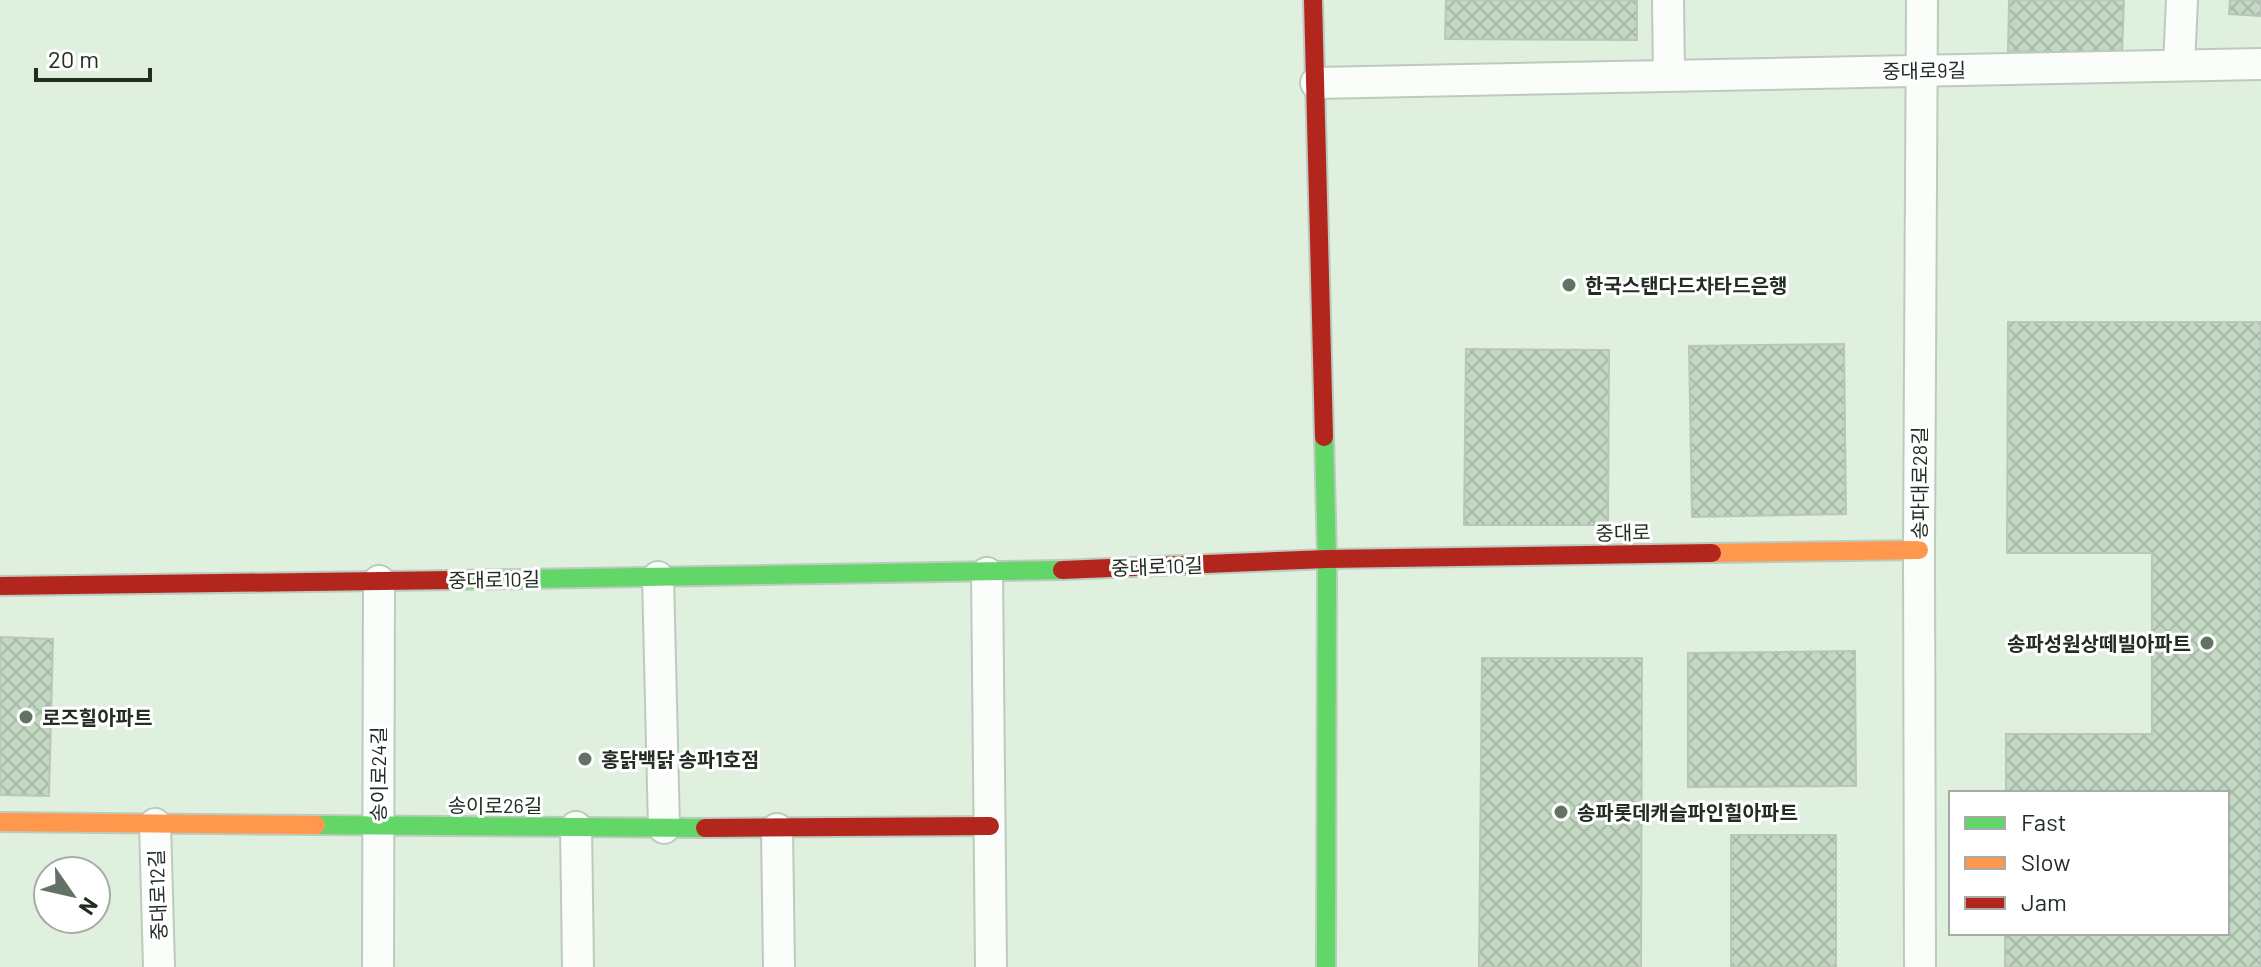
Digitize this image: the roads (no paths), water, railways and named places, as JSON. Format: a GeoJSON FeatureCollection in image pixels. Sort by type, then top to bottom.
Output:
{"type":"FeatureCollection","features":[{"type":"Feature","properties":{"kind":"street"},"geometry":{"type":"LineString","coordinates":[[1313,0],[1327,559],[1326,967]]}},
{"type":"Feature","properties":{"kind":"street"},"geometry":{"type":"LineString","coordinates":[[1668,0],[1669,75]]}},
{"type":"Feature","properties":{"kind":"street","name":"송파대로28길"},"geometry":{"type":"LineString","coordinates":[[1920,967],[1922,0]]}},
{"type":"Feature","properties":{"kind":"street"},"geometry":{"type":"LineString","coordinates":[[2179,65],[2182,0]]}},
{"type":"Feature","properties":{"kind":"street","name":"중대로9길"},"geometry":{"type":"LineString","coordinates":[[1316,83],[2261,64]]}},
{"type":"Feature","properties":{"kind":"street","name":"중대로"},"geometry":{"type":"LineString","coordinates":[[1327,559],[1919,550]]}},
{"type":"Feature","properties":{"kind":"street","name":"중대로10길"},"geometry":{"type":"LineString","coordinates":[[0,586],[987,573],[1327,559]]}},
{"type":"Feature","properties":{"kind":"street"},"geometry":{"type":"LineString","coordinates":[[987,573],[991,967]]}},
{"type":"Feature","properties":{"kind":"street"},"geometry":{"type":"LineString","coordinates":[[658,577],[664,828]]}},
{"type":"Feature","properties":{"kind":"street","name":"송이로24길"},"geometry":{"type":"LineString","coordinates":[[378,967],[379,581]]}},
{"type":"Feature","properties":{"kind":"street","name":"송이로26길"},"geometry":{"type":"LineString","coordinates":[[0,822],[777,829],[990,826]]}},
{"type":"Feature","properties":{"kind":"street","name":"중대로12길"},"geometry":{"type":"LineString","coordinates":[[155,824],[159,967]]}},
{"type":"Feature","properties":{"kind":"street"},"geometry":{"type":"LineString","coordinates":[[576,827],[578,967]]}},
{"type":"Feature","properties":{"kind":"street"},"geometry":{"type":"LineString","coordinates":[[777,829],[779,967]]}},
{"type":"Feature","properties":{"kind":"place","name":"한국스탠다드차타드은행"},"geometry":{"type":"Point","coordinates":[1569,285]}},
{"type":"Feature","properties":{"kind":"place","name":"송파성원상떼빌아파트"},"geometry":{"type":"Point","coordinates":[2207,643]}},
{"type":"Feature","properties":{"kind":"place","name":"로즈힐아파트"},"geometry":{"type":"Point","coordinates":[26,717]}},
{"type":"Feature","properties":{"kind":"place","name":"홍닭백닭 송파1호점"},"geometry":{"type":"Point","coordinates":[585,759]}},
{"type":"Feature","properties":{"kind":"place","name":"송파롯데캐슬파인힐아파트"},"geometry":{"type":"Point","coordinates":[1561,812]}}]}
